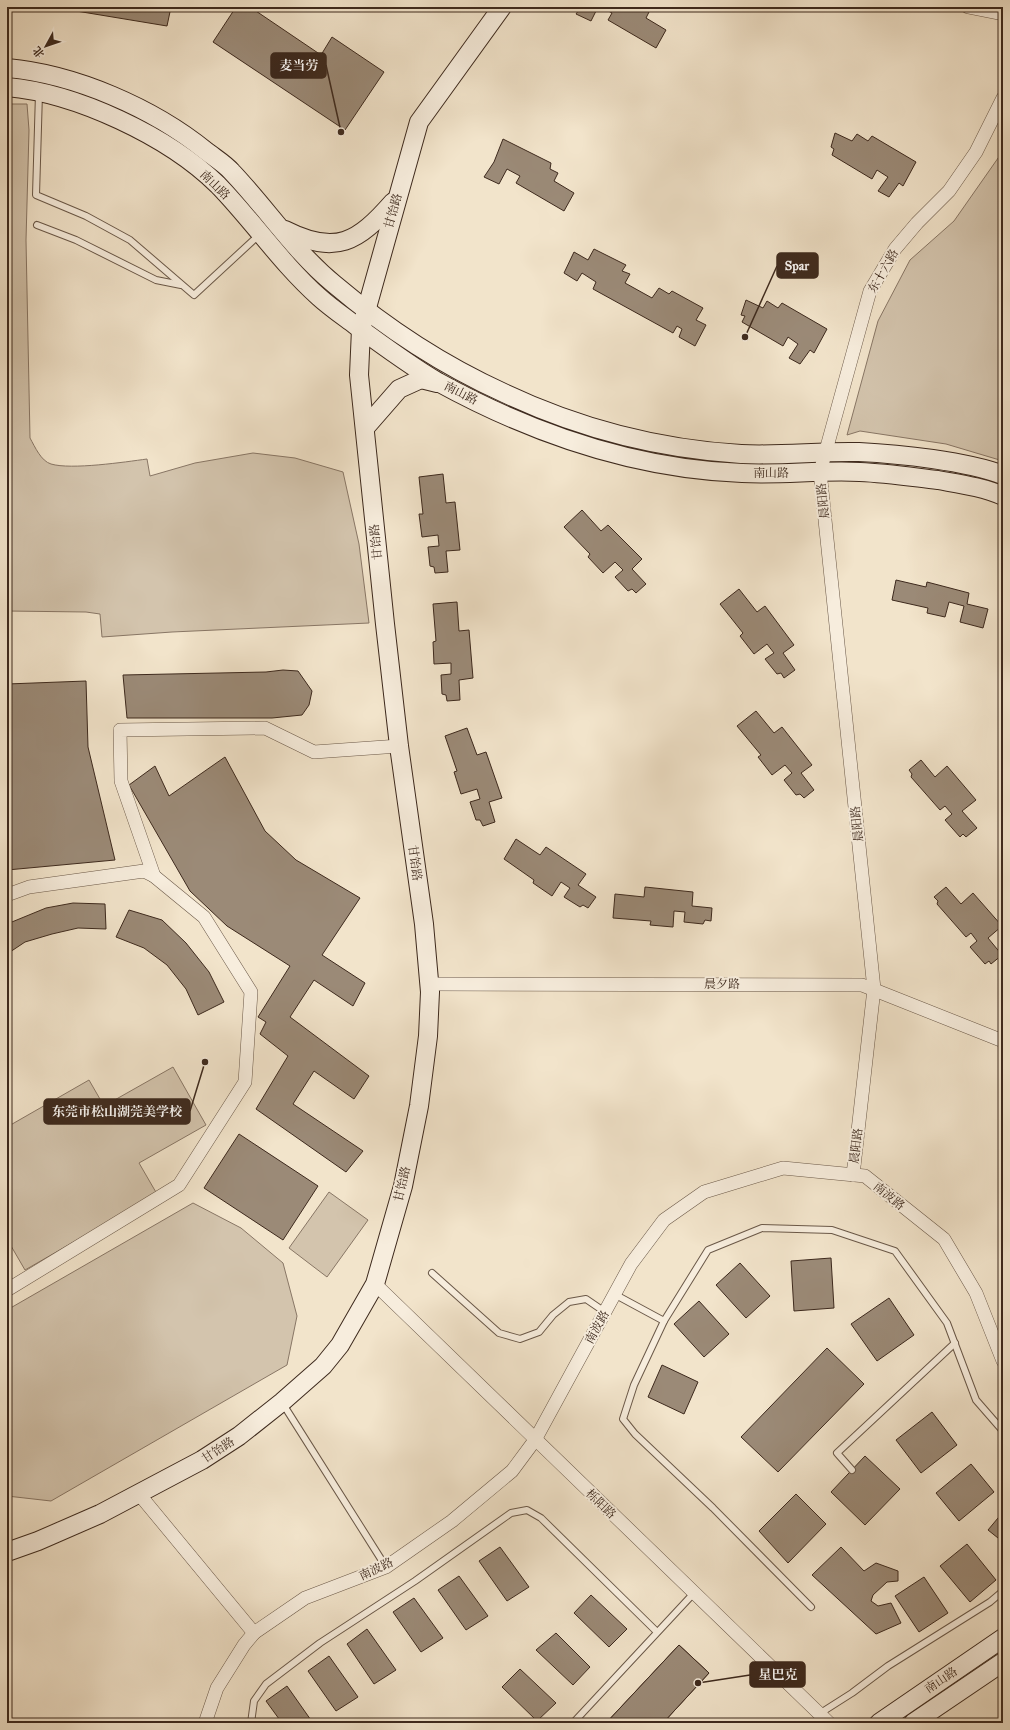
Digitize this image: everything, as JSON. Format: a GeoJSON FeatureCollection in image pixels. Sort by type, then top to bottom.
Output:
{"type":"FeatureCollection","features":[{"type":"Feature","properties":{"kind":"main road","name":"甘饴路"},"geometry":{"type":"LineString","coordinates":[[7,1552],[38,1541],[100,1514],[202,1460],[239,1436],[282,1402],[323,1366],[340,1345],[375,1284],[403,1186],[420,1106],[428,1036],[429,984],[424,924],[399,746],[359,375],[360,329],[419,122],[502,7]]}},
{"type":"Feature","properties":{"kind":"main road","name":"南山路"},"geometry":{"type":"LineString","coordinates":[[7,68],[19,69],[69,81],[114,96],[155,116],[193,140],[230,170],[295,245],[333,283],[399,334],[447,365],[505,394],[588,426],[617,435],[683,447],[742,454],[859,452],[912,457],[959,464],[1003,475]]}},
{"type":"Feature","properties":{"kind":"main road","name":"南山路"},"geometry":{"type":"LineString","coordinates":[[7,87],[64,99],[107,114],[146,133],[181,156],[216,184],[280,258],[320,298],[388,350],[445,386],[561,438],[613,454],[680,466],[741,473],[859,472],[910,476],[955,483],[993,492],[1003,496]]}},
{"type":"Feature","properties":{"kind":"main road"},"geometry":{"type":"LineString","coordinates":[[279,227],[300,237],[326,245],[353,239],[374,225],[397,199]]}},
{"type":"Feature","properties":{"kind":"main road"},"geometry":{"type":"LineString","coordinates":[[365,428],[399,389],[421,379],[445,386]]}},
{"type":"Feature","properties":{"kind":"main road","name":"南山路"},"geometry":{"type":"LineString","coordinates":[[879,1723],[1003,1638]]}},
{"type":"Feature","properties":{"kind":"main road","name":"南山路"},"geometry":{"type":"LineString","coordinates":[[913,1723],[1003,1662]]}},
{"type":"Feature","properties":{"kind":"street"},"geometry":{"type":"LineString","coordinates":[[968,7],[1003,14]]}},
{"type":"Feature","properties":{"kind":"street","name":"东十六路"},"geometry":{"type":"LineString","coordinates":[[820,472],[827,453],[870,291],[895,249],[917,222],[950,191],[976,152],[1003,98]]}},
{"type":"Feature","properties":{"kind":"street","name":"晨阳路"},"geometry":{"type":"LineString","coordinates":[[820,472],[874,989],[853,1175]]}},
{"type":"Feature","properties":{"kind":"street"},"geometry":{"type":"LineString","coordinates":[[154,876],[121,781],[120,730],[265,728],[314,752],[399,746]]}},
{"type":"Feature","properties":{"kind":"street"},"geometry":{"type":"LineString","coordinates":[[7,895],[29,887],[144,871],[154,876],[204,917],[251,992],[245,1082],[179,1185],[7,1290]]}},
{"type":"Feature","properties":{"kind":"street","name":"晨夕路"},"geometry":{"type":"LineString","coordinates":[[429,984],[862,985],[1003,1041]]}},
{"type":"Feature","properties":{"kind":"street","name":"南波路"},"geometry":{"type":"LineString","coordinates":[[205,1723],[217,1688],[244,1645],[254,1633],[305,1598],[386,1567],[452,1521],[512,1471],[535,1440],[631,1264],[664,1220],[704,1192],[783,1168],[865,1176],[944,1239],[976,1293],[1003,1361]]}},
{"type":"Feature","properties":{"kind":"street","name":"栎阳路"},"geometry":{"type":"LineString","coordinates":[[375,1284],[829,1723]]}},
{"type":"Feature","properties":{"kind":"street"},"geometry":{"type":"LineString","coordinates":[[139,1494],[254,1633]]}},
{"type":"Feature","properties":{"kind":"lane"},"geometry":{"type":"LineString","coordinates":[[39,93],[36,195],[86,216],[130,240],[194,295],[260,234]]}},
{"type":"Feature","properties":{"kind":"lane"},"geometry":{"type":"LineString","coordinates":[[37,225],[76,240],[156,280],[183,286]]}},
{"type":"Feature","properties":{"kind":"lane"},"geometry":{"type":"LineString","coordinates":[[811,1606],[713,1508],[635,1434],[623,1419],[634,1385],[664,1321],[708,1250],[762,1228],[832,1230],[895,1251],[947,1323],[976,1400],[1003,1431]]}},
{"type":"Feature","properties":{"kind":"lane"},"geometry":{"type":"LineString","coordinates":[[432,1273],[499,1333],[520,1339],[539,1332],[553,1315],[570,1302],[586,1299],[605,1312]]}},
{"type":"Feature","properties":{"kind":"lane"},"geometry":{"type":"LineString","coordinates":[[614,1294],[664,1321]]}},
{"type":"Feature","properties":{"kind":"lane"},"geometry":{"type":"LineString","coordinates":[[852,1470],[837,1453],[954,1343]]}},
{"type":"Feature","properties":{"kind":"lane"},"geometry":{"type":"LineString","coordinates":[[282,1402],[386,1567]]}},
{"type":"Feature","properties":{"kind":"lane"},"geometry":{"type":"LineString","coordinates":[[251,1723],[254,1701],[266,1684],[320,1643],[415,1581],[512,1513],[527,1510],[541,1518],[625,1598],[657,1632]]}},
{"type":"Feature","properties":{"kind":"lane"},"geometry":{"type":"LineString","coordinates":[[819,1714],[852,1693],[888,1666],[990,1602],[1003,1592]]}},
{"type":"Feature","properties":{"kind":"lane"},"geometry":{"type":"LineString","coordinates":[[573,1723],[694,1593]]}},
{"type":"Feature","properties":{"kind":"shaded area"},"geometry":{"type":"Polygon","coordinates":[[[7,104],[27,104],[29,130],[26,240],[30,438],[39,453],[47,462],[60,466],[98,465],[147,459],[150,476],[195,463],[253,453],[295,458],[343,472],[359,544],[369,623],[172,632],[102,637],[100,614],[86,612],[7,611],[7,104]]]}},
{"type":"Feature","properties":{"kind":"shaded area"},"geometry":{"type":"Polygon","coordinates":[[[1003,151],[1003,461],[946,444],[860,431],[847,435],[878,321],[910,260],[954,221],[1003,151]]]}},
{"type":"Feature","properties":{"kind":"shaded area"},"geometry":{"type":"Polygon","coordinates":[[[173,1067],[206,1125],[139,1163],[157,1194],[25,1270],[7,1239],[7,1127],[89,1080],[104,1106],[173,1067]]]}},
{"type":"Feature","properties":{"kind":"shaded area"},"geometry":{"type":"Polygon","coordinates":[[[329,1192],[368,1220],[327,1277],[289,1248],[329,1192]]]}},
{"type":"Feature","properties":{"kind":"shaded area"},"geometry":{"type":"Polygon","coordinates":[[[193,1203],[241,1228],[283,1263],[297,1316],[287,1365],[51,1501],[7,1496],[7,1310],[193,1203]]]}},
{"type":"Feature","properties":{"kind":"building"},"geometry":{"type":"Polygon","coordinates":[[[52,7],[171,7],[167,26],[52,7]]]}},
{"type":"Feature","properties":{"kind":"building"},"geometry":{"type":"Polygon","coordinates":[[[236,7],[250,7],[321,55],[332,37],[384,72],[345,130],[213,42],[236,7]]]}},
{"type":"Feature","properties":{"kind":"building"},"geometry":{"type":"Polygon","coordinates":[[[581,7],[598,7],[591,21],[576,14],[581,7]]]}},
{"type":"Feature","properties":{"kind":"building"},"geometry":{"type":"Polygon","coordinates":[[[601,7],[645,7],[650,10],[646,18],[666,30],[656,48],[608,20],[612,13],[601,7]]]}},
{"type":"Feature","properties":{"kind":"building"},"geometry":{"type":"Polygon","coordinates":[[[835,133],[852,141],[857,134],[868,141],[872,136],[916,162],[903,186],[899,183],[889,197],[878,191],[888,177],[877,170],[872,179],[832,155],[834,149],[831,147],[835,133]]]}},
{"type":"Feature","properties":{"kind":"building"},"geometry":{"type":"Polygon","coordinates":[[[503,139],[551,163],[550,169],[558,173],[554,181],[574,193],[564,211],[516,183],[520,176],[507,169],[499,184],[484,177],[494,162],[503,139]]]}},
{"type":"Feature","properties":{"kind":"building"},"geometry":{"type":"Polygon","coordinates":[[[594,249],[626,265],[622,271],[630,274],[625,283],[652,298],[659,288],[669,294],[672,291],[703,308],[696,320],[706,325],[695,346],[679,337],[682,329],[677,326],[673,333],[593,289],[596,282],[582,273],[577,281],[564,273],[574,252],[588,260],[594,249]]]}},
{"type":"Feature","properties":{"kind":"building"},"geometry":{"type":"Polygon","coordinates":[[[746,300],[763,308],[767,301],[778,308],[782,303],[827,329],[814,353],[810,350],[800,364],[789,358],[798,344],[788,337],[783,346],[742,322],[745,316],[741,315],[746,300]]]}},
{"type":"Feature","properties":{"kind":"building"},"geometry":{"type":"Polygon","coordinates":[[[443,474],[446,503],[455,502],[460,550],[446,551],[448,572],[435,573],[434,567],[430,566],[428,547],[439,546],[438,535],[422,537],[419,514],[423,514],[419,477],[443,474]]]}},
{"type":"Feature","properties":{"kind":"building"},"geometry":{"type":"Polygon","coordinates":[[[582,510],[601,531],[608,525],[642,559],[632,569],[646,584],[636,593],[632,589],[628,591],[615,577],[623,570],[615,562],[603,573],[588,557],[590,554],[564,527],[582,510]]]}},
{"type":"Feature","properties":{"kind":"building"},"geometry":{"type":"Polygon","coordinates":[[[896,580],[926,587],[927,582],[969,593],[967,604],[988,609],[983,628],[960,622],[964,606],[949,602],[945,617],[927,613],[928,608],[892,600],[896,580]]]}},
{"type":"Feature","properties":{"kind":"building"},"geometry":{"type":"Polygon","coordinates":[[[739,589],[757,612],[765,606],[794,645],[783,653],[795,670],[784,678],[781,673],[777,674],[765,659],[774,653],[767,644],[754,654],[740,636],[743,633],[720,604],[739,589]]]}},
{"type":"Feature","properties":{"kind":"building"},"geometry":{"type":"Polygon","coordinates":[[[457,602],[459,631],[469,630],[473,678],[459,680],[460,700],[447,701],[446,695],[442,694],[441,675],[451,674],[451,663],[434,664],[433,642],[436,641],[433,604],[457,602]]]}},
{"type":"Feature","properties":{"kind":"building"},"geometry":{"type":"Polygon","coordinates":[[[283,670],[298,671],[312,691],[309,705],[302,715],[272,718],[127,718],[123,675],[266,672],[283,670]]]}},
{"type":"Feature","properties":{"kind":"building"},"geometry":{"type":"Polygon","coordinates":[[[86,681],[88,747],[115,860],[7,870],[7,684],[86,681]]]}},
{"type":"Feature","properties":{"kind":"building"},"geometry":{"type":"Polygon","coordinates":[[[756,711],[774,733],[782,727],[812,765],[801,773],[814,790],[804,798],[800,794],[796,795],[784,780],[792,773],[785,765],[772,775],[758,757],[761,755],[737,726],[756,711]]]}},
{"type":"Feature","properties":{"kind":"building"},"geometry":{"type":"Polygon","coordinates":[[[467,728],[477,755],[486,752],[502,798],[489,802],[495,822],[483,826],[480,820],[476,820],[470,802],[480,799],[477,789],[461,794],[454,772],[457,771],[445,736],[467,728]]]}},
{"type":"Feature","properties":{"kind":"building"},"geometry":{"type":"Polygon","coordinates":[[[225,757],[265,831],[296,860],[360,898],[322,955],[365,983],[353,1006],[314,980],[290,1017],[369,1076],[354,1099],[314,1071],[293,1104],[363,1151],[346,1172],[256,1109],[288,1056],[260,1034],[266,1022],[258,1017],[290,966],[227,926],[190,891],[129,785],[155,766],[169,796],[225,757]]]}},
{"type":"Feature","properties":{"kind":"building"},"geometry":{"type":"Polygon","coordinates":[[[921,760],[935,777],[947,766],[976,800],[962,811],[977,828],[966,837],[963,834],[960,837],[945,820],[952,814],[945,806],[940,810],[911,777],[912,774],[909,770],[921,760]]]}},
{"type":"Feature","properties":{"kind":"building"},"geometry":{"type":"Polygon","coordinates":[[[516,839],[540,855],[546,847],[586,874],[578,885],[596,897],[588,908],[583,905],[580,907],[564,897],[570,888],[561,882],[552,896],[533,883],[534,880],[504,859],[516,839]]]}},
{"type":"Feature","properties":{"kind":"building"},"geometry":{"type":"Polygon","coordinates":[[[645,887],[693,892],[692,906],[712,908],[711,921],[705,920],[703,924],[684,922],[685,912],[674,911],[673,927],[650,925],[651,921],[613,918],[615,894],[644,897],[645,887]]]}},
{"type":"Feature","properties":{"kind":"building"},"geometry":{"type":"Polygon","coordinates":[[[946,887],[961,904],[973,893],[1002,926],[988,938],[1002,955],[991,964],[989,961],[985,964],[970,947],[977,941],[971,933],[966,937],[937,904],[938,901],[934,897],[946,887]]]}},
{"type":"Feature","properties":{"kind":"building"},"geometry":{"type":"Polygon","coordinates":[[[73,903],[105,904],[106,929],[78,928],[52,934],[25,942],[7,954],[7,924],[46,908],[73,903]]]}},
{"type":"Feature","properties":{"kind":"building"},"geometry":{"type":"Polygon","coordinates":[[[129,910],[162,920],[186,943],[209,972],[224,1002],[198,1015],[186,989],[167,965],[144,948],[116,937],[129,910]]]}},
{"type":"Feature","properties":{"kind":"building"},"geometry":{"type":"Polygon","coordinates":[[[239,1134],[318,1186],[283,1240],[204,1188],[239,1134]]]}},
{"type":"Feature","properties":{"kind":"building"},"geometry":{"type":"Polygon","coordinates":[[[831,1258],[834,1308],[794,1311],[791,1261],[831,1258]]]}},
{"type":"Feature","properties":{"kind":"building"},"geometry":{"type":"Polygon","coordinates":[[[740,1263],[770,1296],[746,1318],[716,1285],[740,1263]]]}},
{"type":"Feature","properties":{"kind":"building"},"geometry":{"type":"Polygon","coordinates":[[[889,1298],[914,1335],[877,1361],[851,1324],[889,1298]]]}},
{"type":"Feature","properties":{"kind":"building"},"geometry":{"type":"Polygon","coordinates":[[[699,1301],[729,1334],[704,1357],[674,1324],[699,1301]]]}},
{"type":"Feature","properties":{"kind":"building"},"geometry":{"type":"Polygon","coordinates":[[[827,1348],[864,1384],[778,1472],[741,1437],[827,1348]]]}},
{"type":"Feature","properties":{"kind":"building"},"geometry":{"type":"Polygon","coordinates":[[[662,1365],[698,1382],[684,1414],[648,1397],[662,1365]]]}},
{"type":"Feature","properties":{"kind":"building"},"geometry":{"type":"Polygon","coordinates":[[[932,1412],[957,1445],[921,1473],[896,1440],[932,1412]]]}},
{"type":"Feature","properties":{"kind":"building"},"geometry":{"type":"Polygon","coordinates":[[[865,1456],[900,1489],[865,1525],[831,1492],[865,1456]]]}},
{"type":"Feature","properties":{"kind":"building"},"geometry":{"type":"Polygon","coordinates":[[[971,1464],[994,1492],[959,1521],[936,1493],[971,1464]]]}},
{"type":"Feature","properties":{"kind":"building"},"geometry":{"type":"Polygon","coordinates":[[[796,1494],[826,1524],[788,1563],[759,1531],[796,1494]]]}},
{"type":"Feature","properties":{"kind":"building"},"geometry":{"type":"Polygon","coordinates":[[[1003,1512],[1003,1542],[988,1530],[1003,1512]]]}},
{"type":"Feature","properties":{"kind":"building"},"geometry":{"type":"Polygon","coordinates":[[[967,1544],[996,1580],[970,1602],[940,1566],[967,1544]]]}},
{"type":"Feature","properties":{"kind":"building"},"geometry":{"type":"Polygon","coordinates":[[[500,1547],[529,1587],[507,1601],[479,1561],[500,1547]]]}},
{"type":"Feature","properties":{"kind":"building"},"geometry":{"type":"Polygon","coordinates":[[[841,1547],[864,1571],[876,1563],[898,1571],[898,1581],[887,1582],[873,1595],[871,1601],[878,1606],[891,1603],[901,1623],[876,1634],[812,1575],[841,1547]]]}},
{"type":"Feature","properties":{"kind":"building"},"geometry":{"type":"Polygon","coordinates":[[[459,1576],[488,1616],[466,1630],[438,1590],[459,1576]]]}},
{"type":"Feature","properties":{"kind":"building"},"geometry":{"type":"Polygon","coordinates":[[[924,1577],[948,1613],[919,1632],[895,1596],[924,1577]]]}},
{"type":"Feature","properties":{"kind":"building"},"geometry":{"type":"Polygon","coordinates":[[[591,1595],[627,1629],[609,1647],[574,1613],[591,1595]]]}},
{"type":"Feature","properties":{"kind":"building"},"geometry":{"type":"Polygon","coordinates":[[[414,1598],[443,1638],[421,1652],[393,1612],[414,1598]]]}},
{"type":"Feature","properties":{"kind":"building"},"geometry":{"type":"Polygon","coordinates":[[[367,1629],[396,1670],[374,1684],[347,1644],[367,1629]]]}},
{"type":"Feature","properties":{"kind":"building"},"geometry":{"type":"Polygon","coordinates":[[[556,1633],[590,1667],[573,1685],[536,1650],[556,1633]]]}},
{"type":"Feature","properties":{"kind":"building"},"geometry":{"type":"Polygon","coordinates":[[[679,1645],[709,1673],[663,1723],[606,1723],[679,1645]]]}},
{"type":"Feature","properties":{"kind":"building"},"geometry":{"type":"Polygon","coordinates":[[[679,1645],[709,1673],[663,1723],[606,1723],[679,1645]]]}},
{"type":"Feature","properties":{"kind":"building"},"geometry":{"type":"Polygon","coordinates":[[[329,1656],[358,1697],[336,1711],[308,1671],[329,1656]]]}},
{"type":"Feature","properties":{"kind":"building"},"geometry":{"type":"Polygon","coordinates":[[[520,1669],[556,1703],[537,1721],[502,1687],[520,1669]]]}},
{"type":"Feature","properties":{"kind":"building"},"geometry":{"type":"Polygon","coordinates":[[[287,1686],[313,1723],[282,1723],[266,1701],[287,1686]]]}},
{"type":"Feature","properties":{"kind":"place","name":"麦当劳"},"geometry":{"type":"Point","coordinates":[341,132]}},
{"type":"Feature","properties":{"kind":"place","name":"Spar"},"geometry":{"type":"Point","coordinates":[745,337]}},
{"type":"Feature","properties":{"kind":"place","name":"东莞市松山湖莞美学校"},"geometry":{"type":"Point","coordinates":[205,1062]}},
{"type":"Feature","properties":{"kind":"place","name":"星巴克"},"geometry":{"type":"Point","coordinates":[698,1683]}}]}
